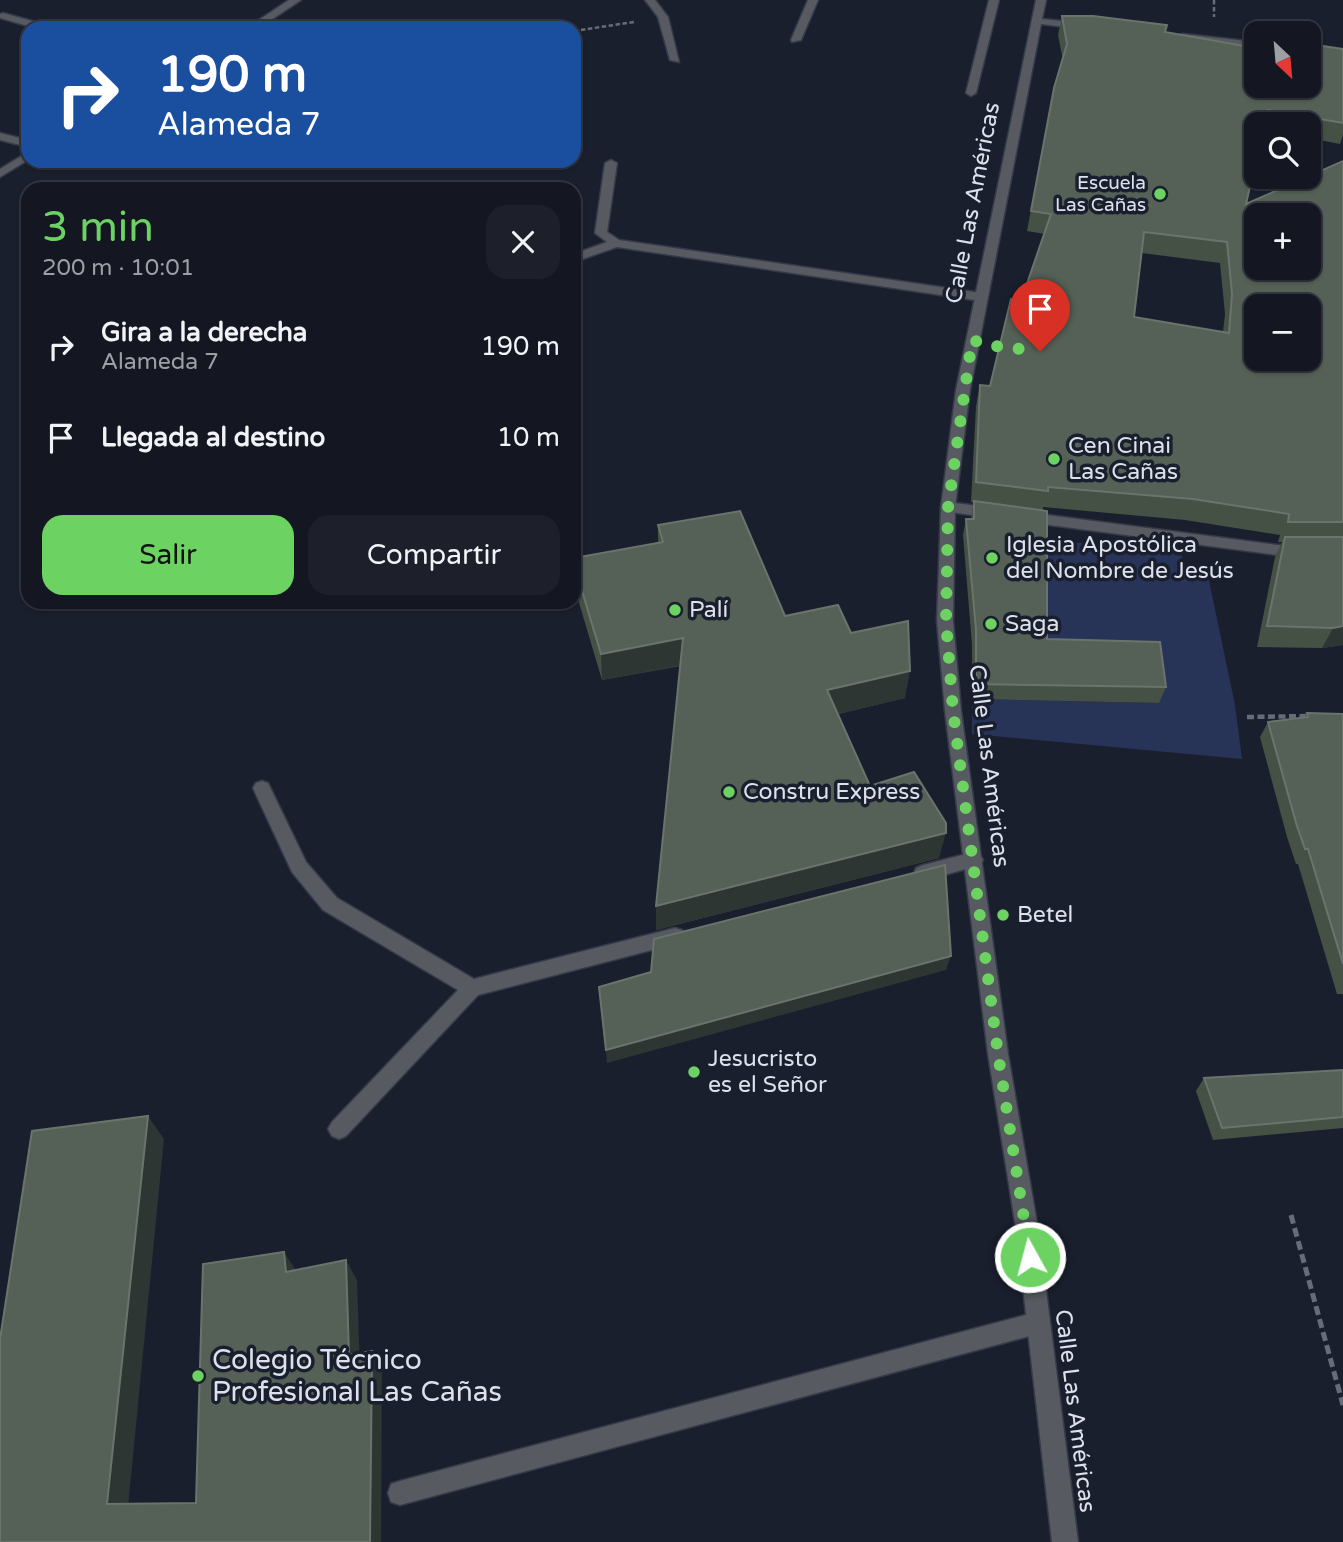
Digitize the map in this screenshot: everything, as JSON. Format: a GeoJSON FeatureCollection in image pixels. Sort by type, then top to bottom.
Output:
{"type":"FeatureCollection","features":[{"type":"Feature","properties":{"kind":"street"},"geometry":{"type":"LineString","coordinates":[[263,21],[296,0]]}},
{"type":"Feature","properties":{"kind":"street"},"geometry":{"type":"LineString","coordinates":[[650,0],[663,17],[675,60]]}},
{"type":"Feature","properties":{"kind":"street"},"geometry":{"type":"LineString","coordinates":[[796,40],[813,0]]}},
{"type":"Feature","properties":{"kind":"street","name":"Calle Las Américas"},"geometry":{"type":"LineString","coordinates":[[971,93],[994,0]]}},
{"type":"Feature","properties":{"kind":"street","name":"Calle Las Américas"},"geometry":{"type":"LineString","coordinates":[[1041,0],[963,390],[948,508],[946,621],[953,711],[998,1054],[1028,1236],[1065,1542]]}},
{"type":"Feature","properties":{"kind":"street"},"geometry":{"type":"LineString","coordinates":[[3,16],[21,21]]}},
{"type":"Feature","properties":{"kind":"street"},"geometry":{"type":"LineString","coordinates":[[1037,21],[1091,27]]}},
{"type":"Feature","properties":{"kind":"street"},"geometry":{"type":"LineString","coordinates":[[1173,36],[1244,44]]}},
{"type":"Feature","properties":{"kind":"street"},"geometry":{"type":"LineString","coordinates":[[0,136],[21,142]]}},
{"type":"Feature","properties":{"kind":"street"},"geometry":{"type":"LineString","coordinates":[[0,174],[21,160]]}},
{"type":"Feature","properties":{"kind":"street"},"geometry":{"type":"LineString","coordinates":[[611,163],[601,233],[616,243],[981,298]]}},
{"type":"Feature","properties":{"kind":"street"},"geometry":{"type":"LineString","coordinates":[[581,256],[616,243]]}},
{"type":"Feature","properties":{"kind":"street"},"geometry":{"type":"LineString","coordinates":[[948,508],[1277,550],[1343,550]]}},
{"type":"Feature","properties":{"kind":"street"},"geometry":{"type":"LineString","coordinates":[[262,788],[299,867],[330,904],[472,988]]}},
{"type":"Feature","properties":{"kind":"street"},"geometry":{"type":"LineString","coordinates":[[908,877],[974,860]]}},
{"type":"Feature","properties":{"kind":"street"},"geometry":{"type":"LineString","coordinates":[[339,1129],[472,988],[696,931]]}},
{"type":"Feature","properties":{"kind":"street"},"geometry":{"type":"LineString","coordinates":[[400,1493],[1037,1322]]}},
{"type":"Feature","properties":{"kind":"path"},"geometry":{"type":"LineString","coordinates":[[581,30],[663,17]]}},
{"type":"Feature","properties":{"kind":"path"},"geometry":{"type":"LineString","coordinates":[[1247,717],[1316,717]]}},
{"type":"Feature","properties":{"kind":"path"},"geometry":{"type":"LineString","coordinates":[[1291,1215],[1343,1405]]}},
{"type":"Feature","properties":{"kind":"shaded area"},"geometry":{"type":"Polygon","coordinates":[[[1042,540],[1181,550],[1184,575],[1208,576],[1235,705],[1242,759],[972,734],[972,699],[1159,703],[1153,658],[1042,654],[1042,540]]]}},
{"type":"Feature","properties":{"kind":"building"},"geometry":{"type":"Polygon","coordinates":[[[1062,16],[1093,16],[1167,25],[1165,32],[1244,46],[1244,98],[1321,98],[1321,46],[1343,49],[1343,123],[1321,119],[1321,112],[1244,112],[1244,189],[1249,189],[1244,203],[1244,280],[1321,280],[1321,203],[1248,203],[1280,189],[1321,189],[1321,171],[1343,161],[1343,522],[1288,522],[1289,514],[1193,499],[1048,487],[1048,491],[976,482],[980,385],[990,386],[1011,299],[1021,301],[1051,214],[1031,211],[1054,88],[1067,44],[1062,16]],[[1144,232],[1134,317],[1229,333],[1232,294],[1227,242],[1144,232]]]}},
{"type":"Feature","properties":{"kind":"building"},"geometry":{"type":"Polygon","coordinates":[[[974,501],[1047,511],[1047,639],[1160,642],[1166,687],[976,684],[976,630],[966,519],[974,519],[974,501]]]}},
{"type":"Feature","properties":{"kind":"building"},"geometry":{"type":"Polygon","coordinates":[[[740,511],[785,616],[838,605],[851,633],[908,621],[910,671],[827,690],[870,786],[914,772],[946,823],[946,833],[656,906],[683,638],[601,654],[581,587],[581,557],[663,542],[658,525],[740,511]]]}},
{"type":"Feature","properties":{"kind":"building"},"geometry":{"type":"Polygon","coordinates":[[[1285,537],[1343,537],[1343,626],[1267,626],[1285,537]]]}},
{"type":"Feature","properties":{"kind":"building"},"geometry":{"type":"Polygon","coordinates":[[[1307,713],[1343,714],[1343,964],[1308,849],[1305,849],[1296,823],[1268,722],[1308,717],[1307,713]]]}},
{"type":"Feature","properties":{"kind":"building"},"geometry":{"type":"Polygon","coordinates":[[[945,865],[951,956],[606,1050],[599,987],[651,972],[654,939],[945,865]]]}},
{"type":"Feature","properties":{"kind":"building"},"geometry":{"type":"Polygon","coordinates":[[[1343,1070],[1343,1117],[1222,1128],[1204,1078],[1343,1070]]]}},
{"type":"Feature","properties":{"kind":"building","name":"Colegio Técnico Profesional Las Cañas"},"geometry":{"type":"Polygon","coordinates":[[[148,1116],[107,1504],[196,1503],[203,1264],[284,1252],[286,1272],[346,1260],[349,1355],[372,1351],[370,1542],[0,1542],[0,1339],[32,1131],[148,1116]]]}},
{"type":"Feature","properties":{"kind":"place","name":"Escuela Las Cañas"},"geometry":{"type":"Point","coordinates":[1160,194]}},
{"type":"Feature","properties":{"kind":"place","name":"Cen Cinai Las Cañas"},"geometry":{"type":"Point","coordinates":[1054,459]}},
{"type":"Feature","properties":{"kind":"place","name":"Iglesia Apostólica del Nombre de Jesús"},"geometry":{"type":"Point","coordinates":[992,558]}},
{"type":"Feature","properties":{"kind":"place","name":"Palí"},"geometry":{"type":"Point","coordinates":[675,610]}},
{"type":"Feature","properties":{"kind":"place","name":"Saga"},"geometry":{"type":"Point","coordinates":[991,624]}},
{"type":"Feature","properties":{"kind":"place","name":"Constru Express"},"geometry":{"type":"Point","coordinates":[729,792]}},
{"type":"Feature","properties":{"kind":"place","name":"Betel"},"geometry":{"type":"Point","coordinates":[1003,915]}},
{"type":"Feature","properties":{"kind":"place","name":"Jesucristo es el Señor"},"geometry":{"type":"Point","coordinates":[694,1072]}},
{"type":"Feature","properties":{"kind":"place","name":"Colegio Técnico Profesional Las Cañas"},"geometry":{"type":"Point","coordinates":[198,1376]}},
{"type":"Feature","properties":{"kind":"route"},"geometry":{"type":"LineString","coordinates":[[1030,1257],[998,1054],[953,711],[946,621],[948,508],[972,340],[994,346],[1040,351]]}}]}
